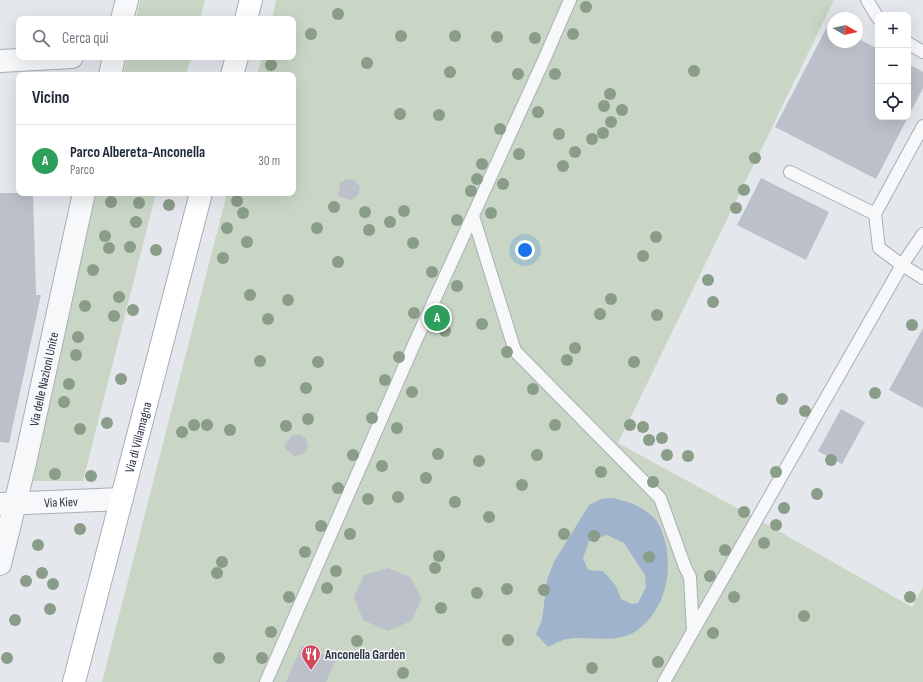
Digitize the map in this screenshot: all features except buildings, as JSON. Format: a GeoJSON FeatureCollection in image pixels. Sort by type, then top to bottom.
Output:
{"type":"FeatureCollection","features":[{"type":"Feature","properties":{"kind":"main road"},"geometry":{"type":"LineString","coordinates":[[247,16],[251,0]]}},
{"type":"Feature","properties":{"kind":"main road"},"geometry":{"type":"LineString","coordinates":[[233,72],[236,60]]}},
{"type":"Feature","properties":{"kind":"main road","name":"Via di Villamagna"},"geometry":{"type":"LineString","coordinates":[[74,682],[200,196]]}},
{"type":"Feature","properties":{"kind":"street"},"geometry":{"type":"LineString","coordinates":[[123,16],[127,0]]}},
{"type":"Feature","properties":{"kind":"street"},"geometry":{"type":"LineString","coordinates":[[0,61],[18,60]]}},
{"type":"Feature","properties":{"kind":"street"},"geometry":{"type":"LineString","coordinates":[[111,72],[113,60]]}},
{"type":"Feature","properties":{"kind":"street","name":"Via delle Nazioni Unite"},"geometry":{"type":"LineString","coordinates":[[0,564],[8,504],[83,196]]}},
{"type":"Feature","properties":{"kind":"street","name":"Via Kiev"},"geometry":{"type":"LineString","coordinates":[[8,504],[122,499]]}},
{"type":"Feature","properties":{"kind":"lane"},"geometry":{"type":"LineString","coordinates":[[266,682],[413,347],[570,0]]}},
{"type":"Feature","properties":{"kind":"lane"},"geometry":{"type":"LineString","coordinates":[[867,0],[875,13]]}},
{"type":"Feature","properties":{"kind":"lane"},"geometry":{"type":"LineString","coordinates":[[911,45],[923,52]]}},
{"type":"Feature","properties":{"kind":"lane"},"geometry":{"type":"LineString","coordinates":[[923,126],[875,214],[879,248],[923,278]]}},
{"type":"Feature","properties":{"kind":"lane"},"geometry":{"type":"LineString","coordinates":[[790,172],[875,214]]}},
{"type":"Feature","properties":{"kind":"lane"},"geometry":{"type":"LineString","coordinates":[[473,216],[515,351],[660,498],[690,577],[693,631]]}},
{"type":"Feature","properties":{"kind":"lane"},"geometry":{"type":"LineString","coordinates":[[664,682],[902,265],[923,234]]}},
{"type":"Feature","properties":{"kind":"green space"},"geometry":{"type":"Polygon","coordinates":[[[140,0],[205,0],[201,16],[137,16],[140,0]]]}},
{"type":"Feature","properties":{"kind":"green space"},"geometry":{"type":"Polygon","coordinates":[[[276,0],[834,0],[618,443],[757,519],[912,607],[923,587],[923,682],[102,682],[226,196],[296,196],[296,72],[258,72],[261,60],[296,60],[296,16],[273,16],[276,0]]]}},
{"type":"Feature","properties":{"kind":"green space"},"geometry":{"type":"Polygon","coordinates":[[[126,60],[190,60],[187,72],[124,72],[126,60]]]}},
{"type":"Feature","properties":{"kind":"green space"},"geometry":{"type":"Polygon","coordinates":[[[95,196],[155,196],[83,481],[33,481],[95,196]]]}},
{"type":"Feature","properties":{"kind":"water"},"geometry":{"type":"Polygon","coordinates":[[[612,498],[635,505],[646,511],[658,523],[661,528],[667,550],[668,563],[665,589],[654,613],[646,623],[628,635],[611,639],[567,639],[548,647],[536,634],[542,620],[547,580],[554,562],[589,505],[601,499],[612,498]],[[607,535],[589,541],[583,558],[588,570],[603,571],[616,586],[621,599],[632,604],[638,603],[646,587],[645,575],[624,543],[607,535]]]}},
{"type":"Feature","properties":{"kind":"place","name":"Parco Albereta-Anconella"},"geometry":{"type":"Point","coordinates":[437,318]}},
{"type":"Feature","properties":{"kind":"place","name":"Anconella Garden"},"geometry":{"type":"Point","coordinates":[311,671]}}]}
